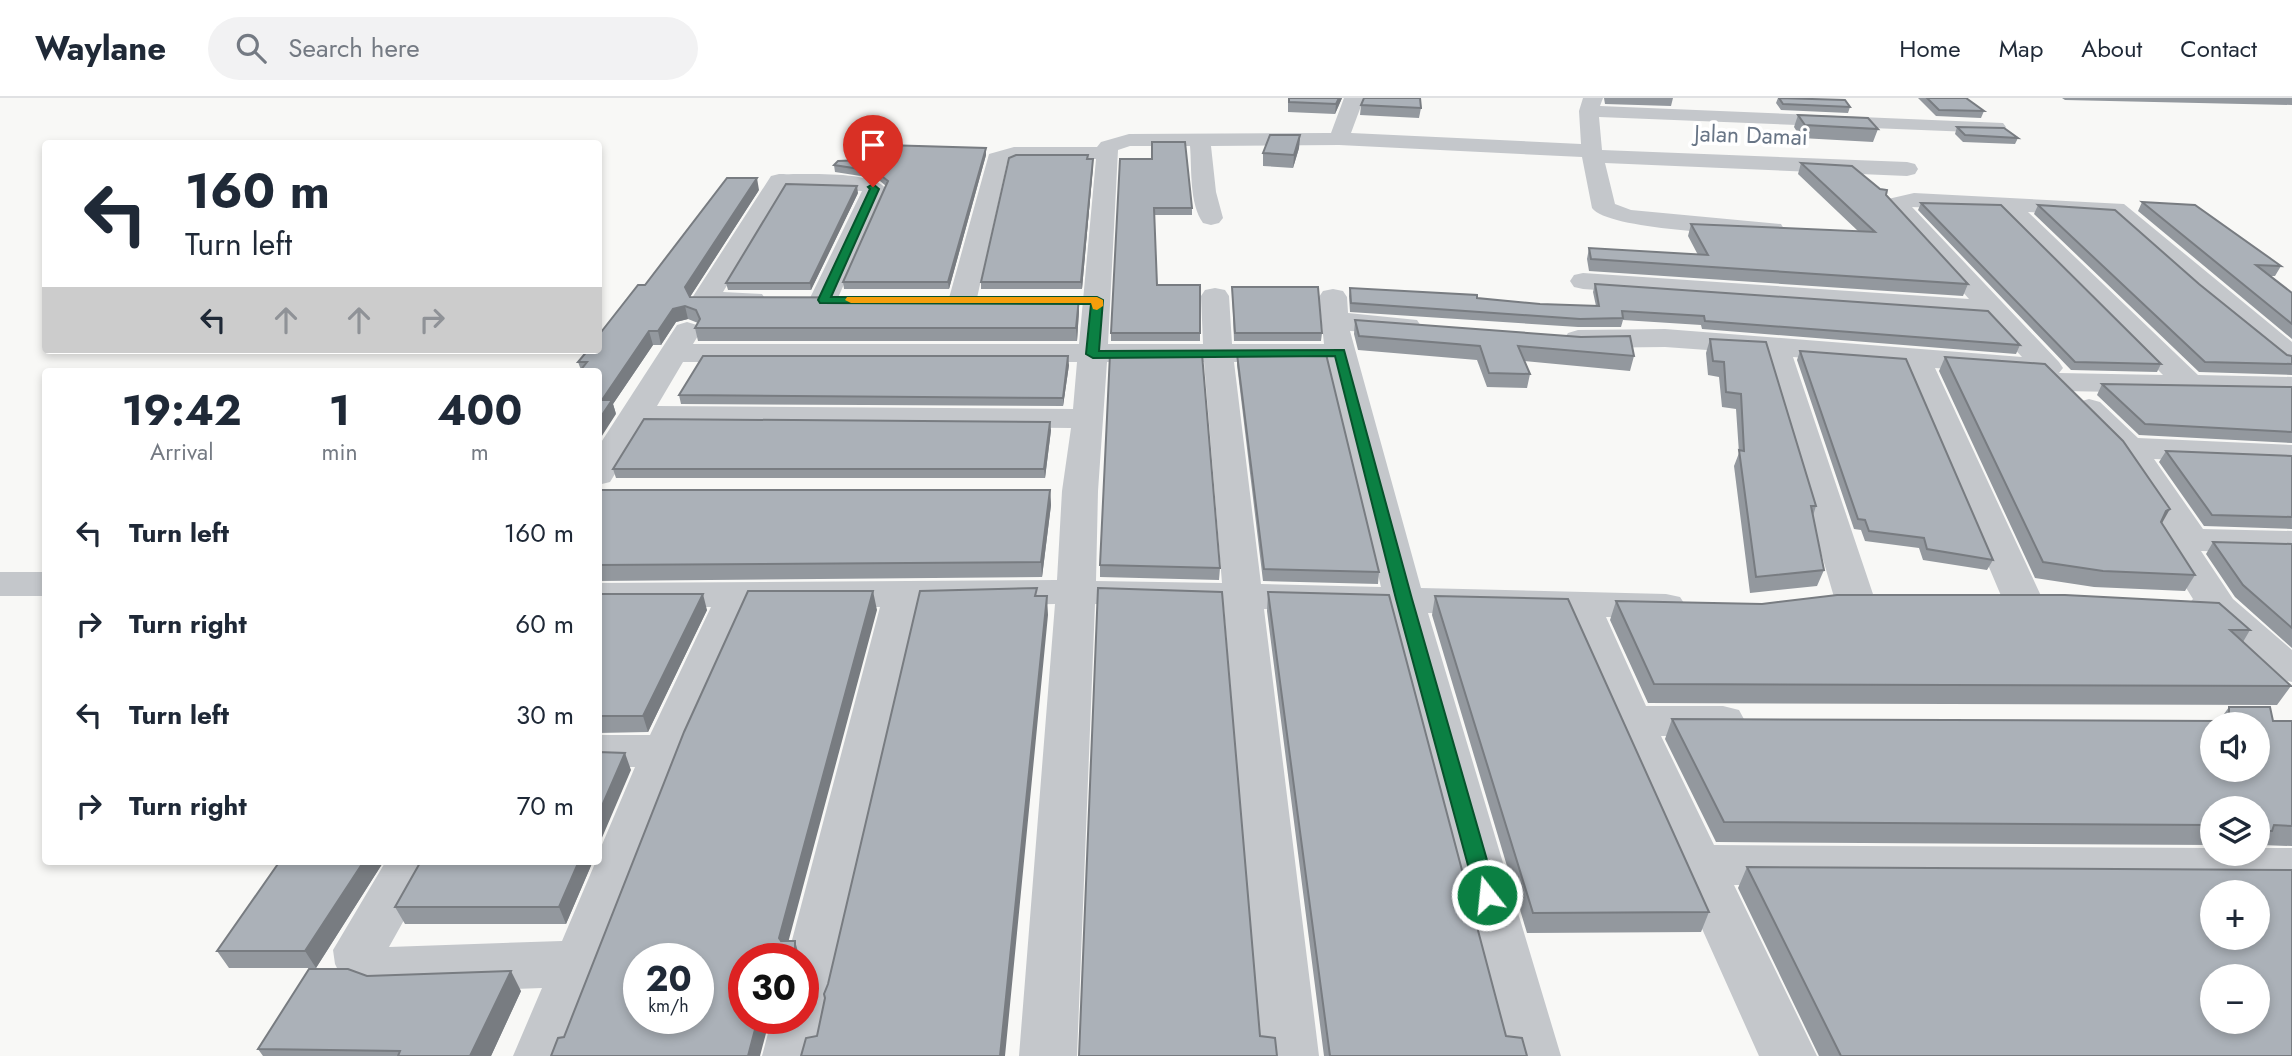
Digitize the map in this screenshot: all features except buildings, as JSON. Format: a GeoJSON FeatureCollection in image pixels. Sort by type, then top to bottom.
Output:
{"type":"FeatureCollection","features":[{"type":"Feature","properties":{"kind":"street"},"geometry":{"type":"LineString","coordinates":[[1339,139],[1354,98]]}},
{"type":"Feature","properties":{"kind":"street"},"geometry":{"type":"LineString","coordinates":[[1772,229],[1628,217],[1604,208],[1591,153],[1591,105],[1996,127]]}},
{"type":"Feature","properties":{"kind":"street"},"geometry":{"type":"LineString","coordinates":[[1200,138],[1205,191],[1211,218]]}},
{"type":"Feature","properties":{"kind":"street","name":"Jalan Damai"},"geometry":{"type":"LineString","coordinates":[[1106,153],[1108,146],[1122,141],[1200,138],[1339,139],[1907,169]]}},
{"type":"Feature","properties":{"kind":"street"},"geometry":{"type":"LineString","coordinates":[[963,298],[996,159],[1014,153],[1106,153],[1084,300],[1093,354],[1088,419],[1067,491],[1076,592],[1048,1056]]}},
{"type":"Feature","properties":{"kind":"street"},"geometry":{"type":"LineString","coordinates":[[608,487],[635,415],[779,181],[855,183],[875,189],[824,300]]}},
{"type":"Feature","properties":{"kind":"street"},"geometry":{"type":"LineString","coordinates":[[2292,357],[2205,286],[2120,211],[2107,207],[1914,200],[1896,204],[2054,375],[2129,448],[2192,540],[2292,542]]}},
{"type":"Feature","properties":{"kind":"street"},"geometry":{"type":"LineString","coordinates":[[2007,205],[2189,383]]}},
{"type":"Feature","properties":{"kind":"street"},"geometry":{"type":"LineString","coordinates":[[1583,281],[1993,309]]}},
{"type":"Feature","properties":{"kind":"street"},"geometry":{"type":"LineString","coordinates":[[1215,296],[1218,353],[1245,595],[1290,1056]]}},
{"type":"Feature","properties":{"kind":"street"},"geometry":{"type":"LineString","coordinates":[[935,299],[990,299]]}},
{"type":"Feature","properties":{"kind":"street"},"geometry":{"type":"LineString","coordinates":[[704,300],[771,300]]}},
{"type":"Feature","properties":{"kind":"street"},"geometry":{"type":"LineString","coordinates":[[797,300],[851,300]]}},
{"type":"Feature","properties":{"kind":"street"},"geometry":{"type":"LineString","coordinates":[[1336,323],[1404,599],[1532,1056]]}},
{"type":"Feature","properties":{"kind":"street"},"geometry":{"type":"LineString","coordinates":[[674,353],[1218,353],[1336,323],[1429,328]]}},
{"type":"Feature","properties":{"kind":"street"},"geometry":{"type":"LineString","coordinates":[[1550,337],[1665,338],[1916,359],[2054,375],[2292,386]]}},
{"type":"Feature","properties":{"kind":"street"},"geometry":{"type":"LineString","coordinates":[[1774,346],[1835,599],[1892,597]]}},
{"type":"Feature","properties":{"kind":"street"},"geometry":{"type":"LineString","coordinates":[[1916,359],[2022,598]]}},
{"type":"Feature","properties":{"kind":"street"},"geometry":{"type":"LineString","coordinates":[[635,415],[1088,419]]}},
{"type":"Feature","properties":{"kind":"street"},"geometry":{"type":"LineString","coordinates":[[2129,448],[2292,454]]}},
{"type":"Feature","properties":{"kind":"street"},"geometry":{"type":"LineString","coordinates":[[2254,454],[2292,481]]}},
{"type":"Feature","properties":{"kind":"street"},"geometry":{"type":"LineString","coordinates":[[2172,536],[2219,608],[2290,670]]}},
{"type":"Feature","properties":{"kind":"street"},"geometry":{"type":"LineString","coordinates":[[0,584],[42,584]]}},
{"type":"Feature","properties":{"kind":"street"},"geometry":{"type":"LineString","coordinates":[[602,595],[1076,592],[1701,607]]}},
{"type":"Feature","properties":{"kind":"street"},"geometry":{"type":"LineString","coordinates":[[541,1056],[665,751],[737,594]]}},
{"type":"Feature","properties":{"kind":"street"},"geometry":{"type":"LineString","coordinates":[[818,943],[903,595]]}},
{"type":"Feature","properties":{"kind":"street"},"geometry":{"type":"LineString","coordinates":[[1983,598],[2062,600]]}},
{"type":"Feature","properties":{"kind":"street"},"geometry":{"type":"LineString","coordinates":[[1580,604],[1631,721],[1788,1056]]}},
{"type":"Feature","properties":{"kind":"street"},"geometry":{"type":"LineString","coordinates":[[2167,606],[2219,608]]}},
{"type":"Feature","properties":{"kind":"street"},"geometry":{"type":"LineString","coordinates":[[1631,721],[1769,722]]}},
{"type":"Feature","properties":{"kind":"street"},"geometry":{"type":"LineString","coordinates":[[602,751],[665,751]]}},
{"type":"Feature","properties":{"kind":"street"},"geometry":{"type":"LineString","coordinates":[[1698,864],[2292,868]]}},
{"type":"Feature","properties":{"kind":"street"},"geometry":{"type":"LineString","coordinates":[[410,865],[360,950],[362,964],[379,971],[580,963]]}},
{"type":"Feature","properties":{"kind":"street"},"geometry":{"type":"LineString","coordinates":[[790,1056],[796,1034]]}},
{"type":"Feature","properties":{"kind":"slow traffic"},"geometry":{"type":"LineString","coordinates":[[851,300],[1097,300],[1097,306]]}},
{"type":"Feature","properties":{"kind":"route"},"geometry":{"type":"LineString","coordinates":[[873,187],[875,189],[824,300],[1097,300],[1093,354],[1340,353],[1404,599],[1487,895]]}}]}
